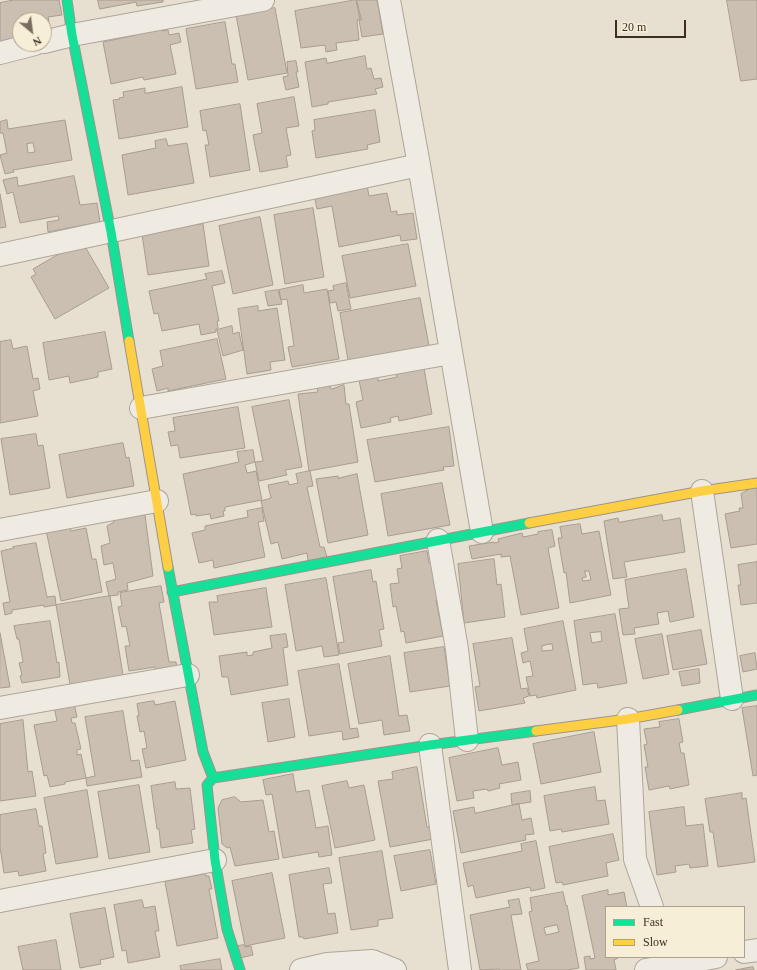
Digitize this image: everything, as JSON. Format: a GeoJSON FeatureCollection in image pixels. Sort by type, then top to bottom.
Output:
{"type":"FeatureCollection","features":[{"type":"Feature","properties":{"kind":"street"},"geometry":{"type":"LineString","coordinates":[[67,0],[72,35],[111,232],[172,592],[203,752],[214,778]]}},
{"type":"Feature","properties":{"kind":"street"},"geometry":{"type":"LineString","coordinates":[[52,40],[263,0]]}},
{"type":"Feature","properties":{"kind":"street"},"geometry":{"type":"LineString","coordinates":[[388,0],[419,165],[482,532]]}},
{"type":"Feature","properties":{"kind":"street"},"geometry":{"type":"LineString","coordinates":[[0,53],[12,50]]}},
{"type":"Feature","properties":{"kind":"street"},"geometry":{"type":"LineString","coordinates":[[0,255],[419,165]]}},
{"type":"Feature","properties":{"kind":"street"},"geometry":{"type":"LineString","coordinates":[[141,408],[451,353]]}},
{"type":"Feature","properties":{"kind":"street"},"geometry":{"type":"LineString","coordinates":[[172,592],[438,540],[702,491],[757,483]]}},
{"type":"Feature","properties":{"kind":"street"},"geometry":{"type":"LineString","coordinates":[[702,491],[732,698]]}},
{"type":"Feature","properties":{"kind":"street"},"geometry":{"type":"LineString","coordinates":[[0,530],[157,501]]}},
{"type":"Feature","properties":{"kind":"street"},"geometry":{"type":"LineString","coordinates":[[438,540],[457,649],[467,740]]}},
{"type":"Feature","properties":{"kind":"street"},"geometry":{"type":"LineString","coordinates":[[0,708],[188,676]]}},
{"type":"Feature","properties":{"kind":"street"},"geometry":{"type":"LineString","coordinates":[[240,970],[227,929],[215,860],[207,785],[214,778],[430,745],[628,719],[757,694]]}},
{"type":"Feature","properties":{"kind":"street"},"geometry":{"type":"LineString","coordinates":[[628,719],[635,859],[652,906]]}},
{"type":"Feature","properties":{"kind":"street"},"geometry":{"type":"LineString","coordinates":[[430,745],[460,970]]}},
{"type":"Feature","properties":{"kind":"street"},"geometry":{"type":"LineString","coordinates":[[0,901],[215,860]]}},
{"type":"Feature","properties":{"kind":"street"},"geometry":{"type":"LineString","coordinates":[[745,952],[757,950]]}},
{"type":"Feature","properties":{"kind":"street"},"geometry":{"type":"LineString","coordinates":[[646,970],[671,961],[705,958]]}},
{"type":"Feature","properties":{"kind":"street"},"geometry":{"type":"LineString","coordinates":[[301,970],[327,964],[372,961],[395,970]]}},
{"type":"Feature","properties":{"kind":"building"},"geometry":{"type":"Polygon","coordinates":[[[14,0],[59,0],[62,15],[52,16],[52,12],[12,12],[12,44],[0,46],[0,3],[14,0]]]}},
{"type":"Feature","properties":{"kind":"building"},"geometry":{"type":"Polygon","coordinates":[[[98,0],[163,0],[163,2],[137,6],[136,2],[100,9],[98,0]]]}},
{"type":"Feature","properties":{"kind":"building"},"geometry":{"type":"Polygon","coordinates":[[[356,0],[360,19],[357,20],[359,40],[336,43],[337,50],[326,52],[325,45],[301,48],[295,11],[356,0]]]}},
{"type":"Feature","properties":{"kind":"building"},"geometry":{"type":"Polygon","coordinates":[[[357,0],[377,0],[383,34],[362,37],[359,20],[361,20],[357,0]]]}},
{"type":"Feature","properties":{"kind":"building"},"geometry":{"type":"Polygon","coordinates":[[[727,0],[757,0],[757,79],[741,81],[727,0]]]}},
{"type":"Feature","properties":{"kind":"building"},"geometry":{"type":"Polygon","coordinates":[[[275,8],[287,73],[248,80],[236,15],[275,8]]]}},
{"type":"Feature","properties":{"kind":"building"},"geometry":{"type":"Polygon","coordinates":[[[159,22],[162,31],[168,30],[169,35],[179,33],[181,42],[170,45],[176,74],[144,80],[143,77],[111,84],[103,42],[136,35],[134,27],[159,22]]]}},
{"type":"Feature","properties":{"kind":"building"},"geometry":{"type":"Polygon","coordinates":[[[225,22],[232,64],[235,64],[238,82],[196,89],[186,29],[225,22]]]}},
{"type":"Feature","properties":{"kind":"building"},"geometry":{"type":"Polygon","coordinates":[[[365,56],[367,69],[371,68],[374,79],[381,78],[383,87],[375,89],[377,94],[328,102],[328,104],[312,107],[305,62],[326,58],[327,63],[365,56]]]}},
{"type":"Feature","properties":{"kind":"building"},"geometry":{"type":"Polygon","coordinates":[[[296,61],[298,72],[296,72],[299,87],[286,90],[283,77],[288,76],[287,62],[296,61]]]}},
{"type":"Feature","properties":{"kind":"building"},"geometry":{"type":"Polygon","coordinates":[[[182,87],[188,127],[119,139],[113,100],[124,97],[123,92],[145,88],[145,93],[182,87]]]}},
{"type":"Feature","properties":{"kind":"building"},"geometry":{"type":"Polygon","coordinates":[[[294,97],[299,126],[286,128],[291,155],[286,156],[288,167],[260,172],[253,135],[262,133],[257,104],[294,97]]]}},
{"type":"Feature","properties":{"kind":"building"},"geometry":{"type":"Polygon","coordinates":[[[240,104],[250,170],[210,177],[205,145],[209,145],[206,130],[203,131],[200,111],[240,104]]]}},
{"type":"Feature","properties":{"kind":"building"},"geometry":{"type":"Polygon","coordinates":[[[375,110],[380,142],[367,145],[368,149],[316,158],[312,131],[315,130],[314,120],[375,110]]]}},
{"type":"Feature","properties":{"kind":"building"},"geometry":{"type":"Polygon","coordinates":[[[7,120],[8,129],[65,120],[72,160],[13,170],[14,172],[5,174],[0,155],[7,153],[3,133],[0,133],[0,122],[7,120]],[[33,143],[27,144],[28,153],[35,152],[33,143]]]}},
{"type":"Feature","properties":{"kind":"building"},"geometry":{"type":"Polygon","coordinates":[[[166,139],[168,146],[187,143],[194,183],[128,195],[122,155],[156,148],[155,141],[166,139]]]}},
{"type":"Feature","properties":{"kind":"building"},"geometry":{"type":"Polygon","coordinates":[[[74,176],[80,205],[97,203],[100,222],[48,232],[47,222],[59,220],[58,216],[20,223],[13,192],[7,194],[3,180],[17,177],[18,186],[74,176]]]}},
{"type":"Feature","properties":{"kind":"building"},"geometry":{"type":"Polygon","coordinates":[[[367,185],[369,196],[387,193],[391,212],[397,211],[397,215],[413,213],[417,239],[401,241],[400,235],[339,247],[332,206],[317,209],[314,195],[367,185]]]}},
{"type":"Feature","properties":{"kind":"building"},"geometry":{"type":"Polygon","coordinates":[[[0,194],[6,227],[0,228],[0,194]]]}},
{"type":"Feature","properties":{"kind":"building"},"geometry":{"type":"Polygon","coordinates":[[[313,208],[324,277],[285,284],[274,215],[313,208]]]}},
{"type":"Feature","properties":{"kind":"building"},"geometry":{"type":"Polygon","coordinates":[[[260,217],[273,285],[233,294],[219,226],[260,217]]]}},
{"type":"Feature","properties":{"kind":"building"},"geometry":{"type":"Polygon","coordinates":[[[203,224],[209,266],[148,275],[142,234],[203,224]]]}},
{"type":"Feature","properties":{"kind":"building"},"geometry":{"type":"Polygon","coordinates":[[[83,243],[109,288],[55,319],[31,277],[36,274],[33,269],[69,248],[83,243]]]}},
{"type":"Feature","properties":{"kind":"building"},"geometry":{"type":"Polygon","coordinates":[[[408,244],[416,286],[350,298],[342,256],[408,244]]]}},
{"type":"Feature","properties":{"kind":"building"},"geometry":{"type":"Polygon","coordinates":[[[222,271],[225,283],[212,286],[219,321],[217,321],[218,328],[216,329],[216,332],[201,335],[199,324],[162,331],[158,313],[154,314],[149,291],[207,279],[205,274],[222,271]]]}},
{"type":"Feature","properties":{"kind":"building"},"geometry":{"type":"Polygon","coordinates":[[[346,283],[351,309],[338,311],[336,302],[330,303],[328,291],[334,290],[333,286],[346,283]]]}},
{"type":"Feature","properties":{"kind":"building"},"geometry":{"type":"Polygon","coordinates":[[[303,285],[304,293],[327,289],[339,359],[292,367],[288,347],[294,346],[287,299],[281,300],[279,290],[303,285]]]}},
{"type":"Feature","properties":{"kind":"building"},"geometry":{"type":"Polygon","coordinates":[[[278,290],[282,304],[268,306],[265,292],[278,290]]]}},
{"type":"Feature","properties":{"kind":"building"},"geometry":{"type":"Polygon","coordinates":[[[420,298],[430,351],[349,366],[340,313],[420,298]]]}},
{"type":"Feature","properties":{"kind":"building"},"geometry":{"type":"Polygon","coordinates":[[[258,306],[258,311],[277,308],[285,360],[270,362],[271,370],[247,374],[238,309],[258,306]]]}},
{"type":"Feature","properties":{"kind":"building"},"geometry":{"type":"Polygon","coordinates":[[[232,326],[233,334],[239,332],[243,350],[223,356],[217,330],[232,326]]]}},
{"type":"Feature","properties":{"kind":"building"},"geometry":{"type":"Polygon","coordinates":[[[105,332],[112,369],[98,372],[98,377],[70,383],[69,376],[49,380],[43,343],[105,332]]]}},
{"type":"Feature","properties":{"kind":"building"},"geometry":{"type":"Polygon","coordinates":[[[217,339],[226,379],[168,391],[168,388],[157,391],[152,369],[163,366],[160,351],[217,339]]]}},
{"type":"Feature","properties":{"kind":"building"},"geometry":{"type":"Polygon","coordinates":[[[11,340],[13,349],[27,346],[33,379],[38,378],[40,389],[33,391],[38,416],[0,423],[0,342],[11,340]]]}},
{"type":"Feature","properties":{"kind":"building"},"geometry":{"type":"Polygon","coordinates":[[[424,368],[432,414],[399,421],[398,416],[390,418],[391,422],[361,428],[356,402],[363,400],[359,380],[378,377],[378,381],[397,377],[396,374],[424,368]]]}},
{"type":"Feature","properties":{"kind":"building"},"geometry":{"type":"Polygon","coordinates":[[[344,385],[346,404],[349,404],[358,462],[309,471],[298,394],[318,392],[317,388],[330,386],[331,389],[344,385]]]}},
{"type":"Feature","properties":{"kind":"building"},"geometry":{"type":"Polygon","coordinates":[[[289,400],[302,467],[285,470],[287,475],[259,481],[255,462],[263,461],[252,407],[289,400]]]}},
{"type":"Feature","properties":{"kind":"building"},"geometry":{"type":"Polygon","coordinates":[[[238,407],[245,448],[180,458],[178,445],[171,446],[168,432],[175,431],[173,418],[238,407]]]}},
{"type":"Feature","properties":{"kind":"building"},"geometry":{"type":"Polygon","coordinates":[[[449,427],[454,466],[443,467],[444,470],[375,482],[367,440],[449,427]]]}},
{"type":"Feature","properties":{"kind":"building"},"geometry":{"type":"Polygon","coordinates":[[[36,434],[38,446],[43,445],[50,488],[10,495],[1,439],[36,434]]]}},
{"type":"Feature","properties":{"kind":"building"},"geometry":{"type":"Polygon","coordinates":[[[123,443],[126,458],[129,457],[134,486],[67,498],[59,455],[123,443]]]}},
{"type":"Feature","properties":{"kind":"building"},"geometry":{"type":"Polygon","coordinates":[[[253,450],[255,462],[245,465],[247,473],[256,471],[262,500],[225,507],[225,511],[223,511],[224,516],[211,519],[210,514],[196,516],[196,514],[191,515],[183,474],[239,462],[237,452],[253,450]]]}},
{"type":"Feature","properties":{"kind":"building"},"geometry":{"type":"Polygon","coordinates":[[[310,471],[313,486],[307,487],[320,547],[324,547],[327,557],[308,561],[307,553],[282,559],[278,542],[271,544],[261,501],[271,498],[268,485],[288,481],[289,485],[298,483],[296,474],[310,471]]]}},
{"type":"Feature","properties":{"kind":"building"},"geometry":{"type":"Polygon","coordinates":[[[357,474],[368,535],[328,543],[316,479],[338,476],[338,478],[357,474]]]}},
{"type":"Feature","properties":{"kind":"building"},"geometry":{"type":"Polygon","coordinates":[[[442,483],[450,525],[388,536],[381,494],[442,483]]]}},
{"type":"Feature","properties":{"kind":"building"},"geometry":{"type":"Polygon","coordinates":[[[757,485],[757,544],[731,548],[725,514],[740,511],[739,508],[743,508],[741,494],[757,485]]]}},
{"type":"Feature","properties":{"kind":"building"},"geometry":{"type":"Polygon","coordinates":[[[262,508],[264,521],[258,522],[265,557],[214,568],[213,560],[199,563],[192,533],[205,530],[205,526],[248,517],[247,511],[262,508]]]}},
{"type":"Feature","properties":{"kind":"building"},"geometry":{"type":"Polygon","coordinates":[[[145,515],[153,576],[127,583],[128,590],[118,592],[118,595],[109,596],[106,582],[116,579],[113,563],[104,565],[101,546],[110,543],[107,526],[114,522],[112,519],[145,515]]]}},
{"type":"Feature","properties":{"kind":"building"},"geometry":{"type":"Polygon","coordinates":[[[662,515],[663,521],[680,518],[685,552],[624,562],[627,577],[613,579],[604,521],[618,518],[619,522],[662,515]]]}},
{"type":"Feature","properties":{"kind":"building"},"geometry":{"type":"Polygon","coordinates":[[[580,524],[582,534],[599,531],[611,595],[570,603],[566,572],[564,573],[558,538],[562,538],[560,527],[580,524]],[[585,571],[586,577],[582,578],[583,581],[591,580],[589,571],[585,571]]]}},
{"type":"Feature","properties":{"kind":"building"},"geometry":{"type":"Polygon","coordinates":[[[69,525],[71,531],[86,528],[92,559],[96,559],[102,592],[61,601],[46,530],[69,525]]]}},
{"type":"Feature","properties":{"kind":"building"},"geometry":{"type":"Polygon","coordinates":[[[552,530],[555,546],[548,548],[559,608],[521,615],[510,556],[501,557],[501,554],[472,559],[469,546],[499,542],[498,539],[522,533],[523,537],[538,534],[538,532],[552,530]]]}},
{"type":"Feature","properties":{"kind":"building"},"geometry":{"type":"Polygon","coordinates":[[[36,543],[47,597],[55,596],[56,605],[44,607],[44,605],[12,610],[12,613],[5,615],[3,603],[10,602],[1,551],[14,548],[13,547],[36,543]]]}},
{"type":"Feature","properties":{"kind":"building"},"geometry":{"type":"Polygon","coordinates":[[[427,551],[429,563],[434,563],[440,600],[436,600],[443,636],[406,643],[404,631],[401,632],[396,606],[393,607],[390,584],[399,583],[397,569],[402,568],[400,556],[427,551]]]}},
{"type":"Feature","properties":{"kind":"building"},"geometry":{"type":"Polygon","coordinates":[[[494,559],[497,585],[501,584],[505,617],[464,623],[458,564],[494,559]]]}},
{"type":"Feature","properties":{"kind":"building"},"geometry":{"type":"Polygon","coordinates":[[[757,562],[757,603],[741,605],[738,585],[741,585],[738,565],[757,562]]]}},
{"type":"Feature","properties":{"kind":"building"},"geometry":{"type":"Polygon","coordinates":[[[686,569],[694,617],[670,622],[668,611],[657,613],[659,624],[634,628],[635,634],[623,635],[619,609],[629,608],[625,580],[686,569]]]}},
{"type":"Feature","properties":{"kind":"building"},"geometry":{"type":"Polygon","coordinates":[[[371,570],[373,582],[376,581],[384,629],[379,630],[382,646],[340,654],[338,643],[344,642],[333,577],[371,570]]]}},
{"type":"Feature","properties":{"kind":"building"},"geometry":{"type":"Polygon","coordinates":[[[326,578],[339,655],[324,657],[322,646],[296,651],[285,585],[326,578]]]}},
{"type":"Feature","properties":{"kind":"building"},"geometry":{"type":"Polygon","coordinates":[[[161,586],[164,602],[159,603],[169,662],[176,662],[178,674],[158,677],[155,667],[129,671],[125,646],[130,646],[126,626],[122,627],[118,607],[122,606],[120,593],[161,586]]]}},
{"type":"Feature","properties":{"kind":"building"},"geometry":{"type":"Polygon","coordinates":[[[266,588],[272,627],[214,635],[209,602],[218,602],[217,596],[266,588]]]}},
{"type":"Feature","properties":{"kind":"building"},"geometry":{"type":"Polygon","coordinates":[[[110,596],[124,681],[71,690],[56,605],[110,596]]]}},
{"type":"Feature","properties":{"kind":"building"},"geometry":{"type":"Polygon","coordinates":[[[615,614],[627,683],[598,688],[597,683],[583,685],[574,621],[615,614]],[[601,632],[590,633],[592,643],[602,641],[601,632]]]}},
{"type":"Feature","properties":{"kind":"building"},"geometry":{"type":"Polygon","coordinates":[[[50,621],[57,663],[59,662],[60,677],[22,683],[19,663],[23,662],[19,639],[17,639],[14,626],[50,621]]]}},
{"type":"Feature","properties":{"kind":"building"},"geometry":{"type":"Polygon","coordinates":[[[563,621],[576,690],[537,698],[536,695],[530,696],[526,677],[533,676],[530,661],[523,663],[521,653],[528,651],[524,629],[563,621]],[[552,644],[542,646],[542,651],[553,650],[552,644]]]}},
{"type":"Feature","properties":{"kind":"building"},"geometry":{"type":"Polygon","coordinates":[[[701,630],[707,664],[673,670],[667,636],[701,630]]]}},
{"type":"Feature","properties":{"kind":"building"},"geometry":{"type":"Polygon","coordinates":[[[0,633],[10,687],[0,688],[0,633]]]}},
{"type":"Feature","properties":{"kind":"building"},"geometry":{"type":"Polygon","coordinates":[[[286,634],[288,647],[283,648],[288,685],[231,695],[228,677],[222,677],[219,656],[247,652],[247,656],[253,655],[253,652],[272,648],[270,636],[286,634]]]}},
{"type":"Feature","properties":{"kind":"building"},"geometry":{"type":"Polygon","coordinates":[[[662,634],[669,674],[643,679],[635,639],[662,634]]]}},
{"type":"Feature","properties":{"kind":"building"},"geometry":{"type":"Polygon","coordinates":[[[512,638],[521,689],[527,688],[529,696],[523,698],[525,703],[479,711],[475,687],[480,686],[473,644],[512,638]]]}},
{"type":"Feature","properties":{"kind":"building"},"geometry":{"type":"Polygon","coordinates":[[[444,647],[450,686],[410,692],[404,653],[444,647]]]}},
{"type":"Feature","properties":{"kind":"building"},"geometry":{"type":"Polygon","coordinates":[[[755,653],[757,669],[743,672],[740,656],[755,653]]]}},
{"type":"Feature","properties":{"kind":"building"},"geometry":{"type":"Polygon","coordinates":[[[390,656],[399,716],[407,715],[410,731],[384,735],[382,720],[359,724],[348,664],[390,656]]]}},
{"type":"Feature","properties":{"kind":"building"},"geometry":{"type":"Polygon","coordinates":[[[339,664],[350,729],[357,728],[359,737],[343,740],[342,731],[309,736],[298,671],[339,664]]]}},
{"type":"Feature","properties":{"kind":"building"},"geometry":{"type":"Polygon","coordinates":[[[699,669],[700,683],[682,686],[679,672],[699,669]]]}},
{"type":"Feature","properties":{"kind":"building"},"geometry":{"type":"Polygon","coordinates":[[[289,699],[295,737],[268,742],[262,703],[289,699]]]}},
{"type":"Feature","properties":{"kind":"building"},"geometry":{"type":"Polygon","coordinates":[[[154,701],[155,705],[175,701],[186,760],[146,768],[142,749],[147,748],[144,731],[140,732],[137,716],[139,716],[137,704],[154,701]]]}},
{"type":"Feature","properties":{"kind":"building"},"geometry":{"type":"Polygon","coordinates":[[[74,703],[77,717],[71,718],[72,723],[75,723],[81,749],[77,750],[77,755],[81,754],[86,778],[65,782],[65,784],[50,787],[47,775],[44,776],[34,725],[57,721],[54,707],[74,703]]]}},
{"type":"Feature","properties":{"kind":"building"},"geometry":{"type":"Polygon","coordinates":[[[757,706],[757,775],[753,776],[742,708],[757,706]]]}},
{"type":"Feature","properties":{"kind":"building"},"geometry":{"type":"Polygon","coordinates":[[[123,711],[131,761],[139,760],[142,777],[87,786],[86,778],[95,776],[85,717],[123,711]]]}},
{"type":"Feature","properties":{"kind":"building"},"geometry":{"type":"Polygon","coordinates":[[[679,719],[683,742],[679,743],[681,753],[684,753],[689,785],[670,789],[669,786],[649,790],[645,767],[648,767],[644,745],[647,744],[644,729],[660,727],[659,722],[679,719]]]}},
{"type":"Feature","properties":{"kind":"building"},"geometry":{"type":"Polygon","coordinates":[[[23,720],[28,772],[32,771],[36,796],[0,801],[0,724],[23,720]]]}},
{"type":"Feature","properties":{"kind":"building"},"geometry":{"type":"Polygon","coordinates":[[[594,732],[601,772],[541,784],[533,744],[594,732]]]}},
{"type":"Feature","properties":{"kind":"building"},"geometry":{"type":"Polygon","coordinates":[[[498,748],[502,765],[518,762],[521,780],[499,784],[500,788],[488,791],[487,789],[473,791],[474,798],[457,801],[449,758],[498,748]]]}},
{"type":"Feature","properties":{"kind":"building"},"geometry":{"type":"Polygon","coordinates":[[[417,767],[427,827],[436,826],[439,838],[390,847],[378,781],[393,779],[392,772],[417,767]]]}},
{"type":"Feature","properties":{"kind":"building"},"geometry":{"type":"Polygon","coordinates":[[[293,774],[296,792],[309,790],[316,828],[328,826],[332,855],[319,857],[318,852],[283,858],[272,794],[266,795],[263,780],[293,774]]]}},
{"type":"Feature","properties":{"kind":"building"},"geometry":{"type":"Polygon","coordinates":[[[347,781],[349,788],[364,785],[375,840],[335,848],[322,786],[347,781]]]}},
{"type":"Feature","properties":{"kind":"building"},"geometry":{"type":"Polygon","coordinates":[[[175,782],[176,789],[190,788],[195,829],[191,830],[193,843],[161,848],[151,786],[175,782]]]}},
{"type":"Feature","properties":{"kind":"building"},"geometry":{"type":"Polygon","coordinates":[[[139,785],[150,852],[109,859],[98,792],[139,785]]]}},
{"type":"Feature","properties":{"kind":"building"},"geometry":{"type":"Polygon","coordinates":[[[595,787],[597,801],[605,800],[609,824],[562,832],[561,829],[550,831],[544,796],[595,787]]]}},
{"type":"Feature","properties":{"kind":"building"},"geometry":{"type":"Polygon","coordinates":[[[87,790],[98,857],[56,864],[44,798],[87,790]]]}},
{"type":"Feature","properties":{"kind":"building"},"geometry":{"type":"Polygon","coordinates":[[[530,791],[531,802],[512,805],[511,794],[530,791]]]}},
{"type":"Feature","properties":{"kind":"building"},"geometry":{"type":"Polygon","coordinates":[[[742,793],[742,799],[746,798],[755,862],[718,867],[713,832],[710,832],[705,799],[742,793]]]}},
{"type":"Feature","properties":{"kind":"building"},"geometry":{"type":"Polygon","coordinates":[[[235,797],[241,802],[263,800],[269,832],[274,831],[279,859],[235,866],[230,847],[227,848],[222,844],[218,808],[222,800],[235,797]]]}},
{"type":"Feature","properties":{"kind":"building"},"geometry":{"type":"Polygon","coordinates":[[[519,804],[522,820],[531,818],[534,834],[525,835],[526,840],[461,853],[453,811],[474,807],[475,813],[519,804]]]}},
{"type":"Feature","properties":{"kind":"building"},"geometry":{"type":"Polygon","coordinates":[[[684,807],[686,826],[703,824],[708,866],[690,868],[689,864],[675,866],[676,872],[657,875],[649,812],[684,807]]]}},
{"type":"Feature","properties":{"kind":"building"},"geometry":{"type":"Polygon","coordinates":[[[36,809],[39,826],[42,826],[46,853],[43,854],[46,871],[19,876],[18,871],[4,873],[0,847],[0,815],[36,809]]]}},
{"type":"Feature","properties":{"kind":"building"},"geometry":{"type":"Polygon","coordinates":[[[613,834],[619,860],[606,863],[608,876],[563,885],[562,882],[556,883],[549,847],[613,834]]]}},
{"type":"Feature","properties":{"kind":"building"},"geometry":{"type":"Polygon","coordinates":[[[536,841],[545,888],[531,891],[530,887],[476,898],[473,885],[468,887],[463,863],[522,851],[521,844],[536,841]]]}},
{"type":"Feature","properties":{"kind":"building"},"geometry":{"type":"Polygon","coordinates":[[[430,850],[436,884],[401,891],[394,856],[430,850]]]}},
{"type":"Feature","properties":{"kind":"building"},"geometry":{"type":"Polygon","coordinates":[[[382,851],[393,918],[378,920],[378,926],[351,930],[339,858],[382,851]]]}},
{"type":"Feature","properties":{"kind":"building"},"geometry":{"type":"Polygon","coordinates":[[[329,868],[332,883],[323,884],[328,914],[335,913],[338,933],[304,939],[303,937],[299,937],[289,875],[329,868]]]}},
{"type":"Feature","properties":{"kind":"building"},"geometry":{"type":"Polygon","coordinates":[[[272,873],[285,938],[245,946],[232,881],[272,873]]]}},
{"type":"Feature","properties":{"kind":"building"},"geometry":{"type":"Polygon","coordinates":[[[205,874],[206,876],[209,876],[212,889],[209,889],[218,938],[177,946],[165,882],[205,874]]]}},
{"type":"Feature","properties":{"kind":"building"},"geometry":{"type":"Polygon","coordinates":[[[608,890],[608,895],[624,892],[627,906],[605,906],[605,958],[618,958],[614,960],[616,970],[586,970],[584,957],[590,956],[590,959],[595,958],[582,896],[608,890]]]}},
{"type":"Feature","properties":{"kind":"building"},"geometry":{"type":"Polygon","coordinates":[[[563,892],[566,906],[567,905],[579,968],[567,970],[528,970],[526,964],[539,961],[529,912],[532,911],[530,898],[563,892]],[[557,925],[544,928],[546,935],[559,932],[557,925]]]}},
{"type":"Feature","properties":{"kind":"building"},"geometry":{"type":"Polygon","coordinates":[[[519,899],[522,914],[511,915],[521,970],[480,970],[470,915],[510,907],[508,901],[519,899]]]}},
{"type":"Feature","properties":{"kind":"building"},"geometry":{"type":"Polygon","coordinates":[[[142,900],[144,908],[155,906],[159,931],[155,931],[160,957],[128,963],[126,950],[122,951],[114,905],[142,900]]]}},
{"type":"Feature","properties":{"kind":"building"},"geometry":{"type":"Polygon","coordinates":[[[105,908],[114,957],[100,960],[101,964],[80,968],[70,914],[105,908]]]}},
{"type":"Feature","properties":{"kind":"building"},"geometry":{"type":"Polygon","coordinates":[[[56,940],[61,970],[23,970],[18,947],[56,940]]]}},
{"type":"Feature","properties":{"kind":"building"},"geometry":{"type":"Polygon","coordinates":[[[244,945],[245,947],[251,946],[253,955],[240,958],[238,946],[244,945]]]}},
{"type":"Feature","properties":{"kind":"building"},"geometry":{"type":"Polygon","coordinates":[[[220,959],[222,970],[181,970],[180,966],[220,959]]]}},
{"type":"Feature","properties":{"kind":"building"},"geometry":{"type":"Polygon","coordinates":[[[753,967],[754,970],[736,970],[753,967]]]}},
{"type":"Feature","properties":{"kind":"traffic: fast"},"geometry":{"type":"LineString","coordinates":[[67,0],[72,35],[111,232],[129,341]]}},
{"type":"Feature","properties":{"kind":"traffic: fast"},"geometry":{"type":"LineString","coordinates":[[172,592],[529,523]]}},
{"type":"Feature","properties":{"kind":"traffic: fast"},"geometry":{"type":"LineString","coordinates":[[168,567],[203,752],[213,778]]}},
{"type":"Feature","properties":{"kind":"traffic: fast"},"geometry":{"type":"LineString","coordinates":[[678,710],[757,695]]}},
{"type":"Feature","properties":{"kind":"traffic: fast"},"geometry":{"type":"LineString","coordinates":[[240,970],[227,929],[215,860],[207,785],[213,778],[430,745],[536,731]]}},
{"type":"Feature","properties":{"kind":"traffic: slow"},"geometry":{"type":"LineString","coordinates":[[129,341],[168,567]]}},
{"type":"Feature","properties":{"kind":"traffic: slow"},"geometry":{"type":"LineString","coordinates":[[529,523],[702,491],[757,483]]}},
{"type":"Feature","properties":{"kind":"traffic: slow"},"geometry":{"type":"LineString","coordinates":[[536,731],[628,719],[678,710]]}}]}
